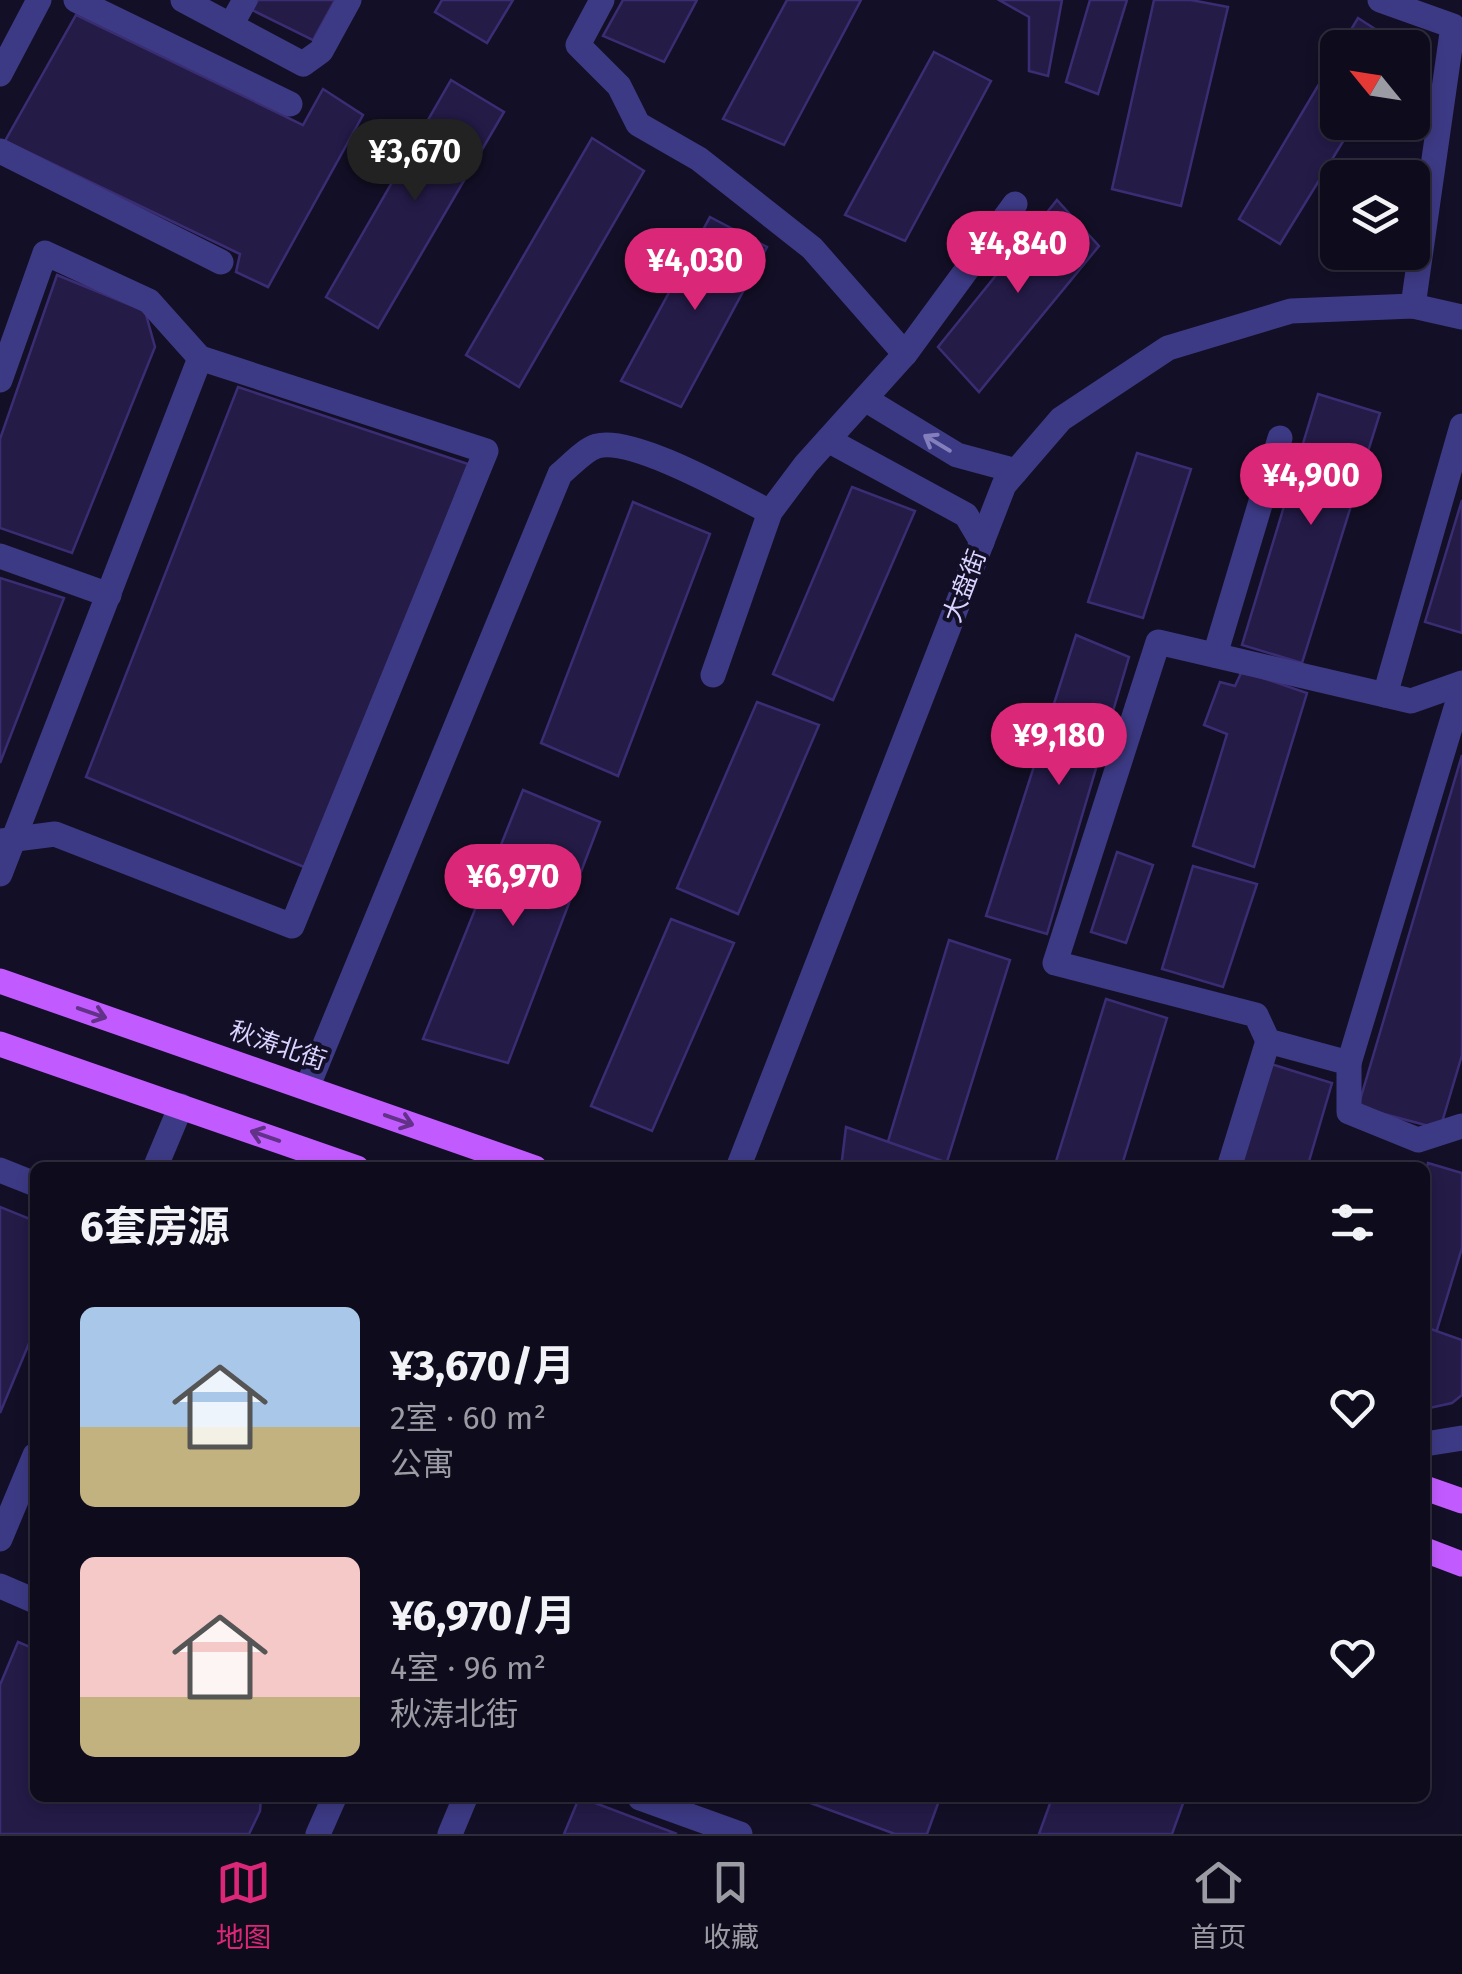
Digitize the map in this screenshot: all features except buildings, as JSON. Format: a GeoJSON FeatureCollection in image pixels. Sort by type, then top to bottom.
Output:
{"type":"FeatureCollection","features":[{"type":"Feature","properties":{"kind":"main road","name":"秋涛北街"},"geometry":{"type":"LineString","coordinates":[[0,980],[519,1162]]}},
{"type":"Feature","properties":{"kind":"main road"},"geometry":{"type":"LineString","coordinates":[[0,1044],[340,1162]]}},
{"type":"Feature","properties":{"kind":"main road"},"geometry":{"type":"LineString","coordinates":[[1430,1490],[1462,1501]]}},
{"type":"Feature","properties":{"kind":"main road"},"geometry":{"type":"LineString","coordinates":[[1430,1552],[1462,1564]]}},
{"type":"Feature","properties":{"kind":"street"},"geometry":{"type":"LineString","coordinates":[[0,74],[38,0]]}},
{"type":"Feature","properties":{"kind":"street"},"geometry":{"type":"LineString","coordinates":[[76,0],[290,104]]}},
{"type":"Feature","properties":{"kind":"street"},"geometry":{"type":"LineString","coordinates":[[183,0],[303,64],[321,51],[350,0]]}},
{"type":"Feature","properties":{"kind":"street"},"geometry":{"type":"LineString","coordinates":[[231,25],[245,0]]}},
{"type":"Feature","properties":{"kind":"street"},"geometry":{"type":"LineString","coordinates":[[602,0],[578,45],[619,86],[638,124],[699,159],[812,248],[905,354]]}},
{"type":"Feature","properties":{"kind":"street"},"geometry":{"type":"LineString","coordinates":[[1380,0],[1454,26],[1413,306]]}},
{"type":"Feature","properties":{"kind":"street"},"geometry":{"type":"LineString","coordinates":[[0,151],[221,262]]}},
{"type":"Feature","properties":{"kind":"street"},"geometry":{"type":"LineString","coordinates":[[712,675],[770,512],[905,354],[1015,204]]}},
{"type":"Feature","properties":{"kind":"street"},"geometry":{"type":"LineString","coordinates":[[0,380],[45,253],[149,301],[200,358],[486,450],[292,926],[54,834],[7,840]]}},
{"type":"Feature","properties":{"kind":"street","name":"大盘街"},"geometry":{"type":"LineString","coordinates":[[740,1162],[1004,486],[1061,418],[1168,348],[1291,310],[1413,306],[1462,316]]}},
{"type":"Feature","properties":{"kind":"street"},"geometry":{"type":"LineString","coordinates":[[0,874],[7,840],[200,358]]}},
{"type":"Feature","properties":{"kind":"street"},"geometry":{"type":"LineString","coordinates":[[865,399],[957,455],[1016,472]]}},
{"type":"Feature","properties":{"kind":"street"},"geometry":{"type":"LineString","coordinates":[[1385,695],[1462,426]]}},
{"type":"Feature","properties":{"kind":"street"},"geometry":{"type":"LineString","coordinates":[[1215,655],[1280,438]]}},
{"type":"Feature","properties":{"kind":"street"},"geometry":{"type":"LineString","coordinates":[[828,440],[966,515],[982,542]]}},
{"type":"Feature","properties":{"kind":"street"},"geometry":{"type":"LineString","coordinates":[[307,1088],[560,474],[595,446],[625,446],[681,468],[770,512]]}},
{"type":"Feature","properties":{"kind":"street"},"geometry":{"type":"LineString","coordinates":[[0,556],[108,595]]}},
{"type":"Feature","properties":{"kind":"street"},"geometry":{"type":"LineString","coordinates":[[1232,1162],[1268,1042],[1256,1015],[1055,963],[1158,642],[1411,701],[1462,686]]}},
{"type":"Feature","properties":{"kind":"street"},"geometry":{"type":"LineString","coordinates":[[1462,686],[1349,1063],[1349,1112],[1418,1140],[1462,1126]]}},
{"type":"Feature","properties":{"kind":"street"},"geometry":{"type":"LineString","coordinates":[[1268,1042],[1349,1063]]}},
{"type":"Feature","properties":{"kind":"street"},"geometry":{"type":"LineString","coordinates":[[158,1162],[181,1106]]}},
{"type":"Feature","properties":{"kind":"street"},"geometry":{"type":"LineString","coordinates":[[0,1170],[30,1182]]}},
{"type":"Feature","properties":{"kind":"street"},"geometry":{"type":"LineString","coordinates":[[1430,1443],[1462,1438]]}},
{"type":"Feature","properties":{"kind":"street"},"geometry":{"type":"LineString","coordinates":[[0,1539],[30,1467]]}},
{"type":"Feature","properties":{"kind":"street"},"geometry":{"type":"LineString","coordinates":[[0,1586],[30,1599]]}},
{"type":"Feature","properties":{"kind":"street"},"geometry":{"type":"LineString","coordinates":[[318,1834],[332,1802]]}},
{"type":"Feature","properties":{"kind":"street"},"geometry":{"type":"LineString","coordinates":[[450,1834],[463,1802]]}},
{"type":"Feature","properties":{"kind":"street"},"geometry":{"type":"LineString","coordinates":[[651,1802],[740,1834]]}}]}
